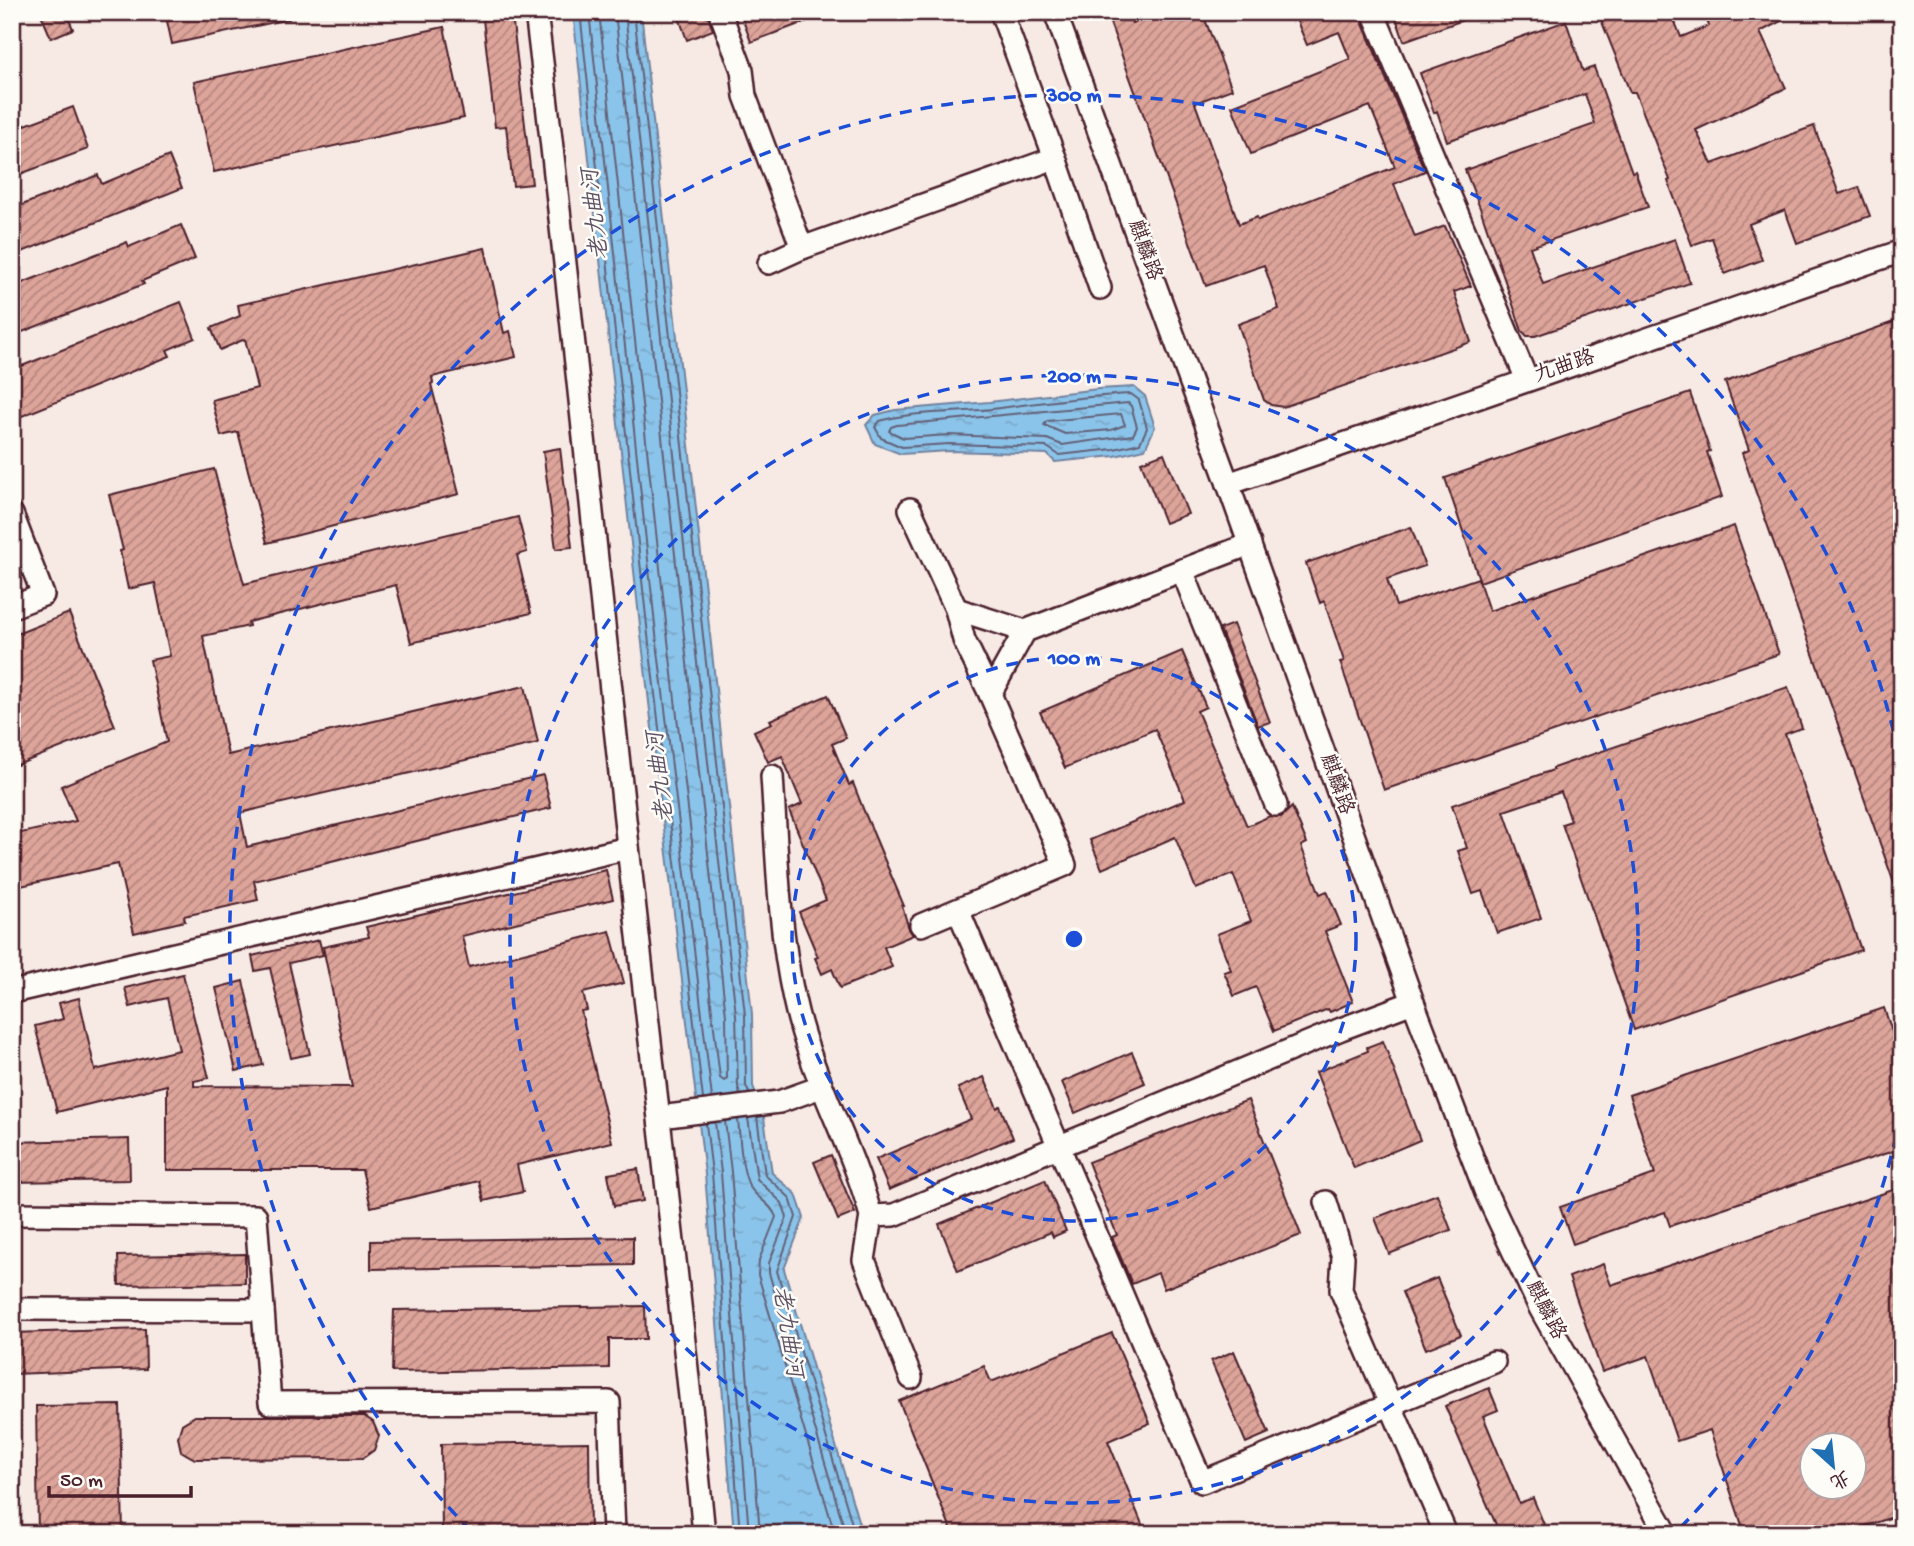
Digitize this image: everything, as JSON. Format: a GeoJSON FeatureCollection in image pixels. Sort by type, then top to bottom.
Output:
{"type":"FeatureCollection","features":[{"type":"Feature","properties":{"kind":"street"},"geometry":{"type":"LineString","coordinates":[[536,12],[567,272],[628,848],[682,1306],[704,1534]]}},
{"type":"Feature","properties":{"kind":"street"},"geometry":{"type":"LineString","coordinates":[[720,12],[742,70],[745,96],[802,248]]}},
{"type":"Feature","properties":{"kind":"street"},"geometry":{"type":"LineString","coordinates":[[1001,12],[1100,288]]}},
{"type":"Feature","properties":{"kind":"street","name":"麒麟路"},"geometry":{"type":"LineString","coordinates":[[1055,12],[1250,544],[1413,1002],[1486,1193],[1540,1308],[1667,1534]]}},
{"type":"Feature","properties":{"kind":"street"},"geometry":{"type":"LineString","coordinates":[[1373,12],[1527,380]]}},
{"type":"Feature","properties":{"kind":"street"},"geometry":{"type":"LineString","coordinates":[[769,263],[802,248],[1055,158]]}},
{"type":"Feature","properties":{"kind":"street","name":"九曲路"},"geometry":{"type":"LineString","coordinates":[[1228,484],[1902,251]]}},
{"type":"Feature","properties":{"kind":"street"},"geometry":{"type":"LineString","coordinates":[[910,509],[956,609],[964,640],[1065,866],[921,925]]}},
{"type":"Feature","properties":{"kind":"street"},"geometry":{"type":"LineString","coordinates":[[12,514],[43,595],[12,607]]}},
{"type":"Feature","properties":{"kind":"street"},"geometry":{"type":"LineString","coordinates":[[956,609],[1025,631],[1250,544]]}},
{"type":"Feature","properties":{"kind":"street"},"geometry":{"type":"LineString","coordinates":[[1182,570],[1276,805]]}},
{"type":"Feature","properties":{"kind":"street"},"geometry":{"type":"LineString","coordinates":[[990,694],[1025,631]]}},
{"type":"Feature","properties":{"kind":"street"},"geometry":{"type":"LineString","coordinates":[[772,776],[780,900],[794,1000],[821,1087],[864,1191],[871,1216],[864,1260],[911,1378]]}},
{"type":"Feature","properties":{"kind":"street"},"geometry":{"type":"LineString","coordinates":[[12,992],[628,848]]}},
{"type":"Feature","properties":{"kind":"street"},"geometry":{"type":"LineString","coordinates":[[958,910],[1202,1482],[1494,1362]]}},
{"type":"Feature","properties":{"kind":"street"},"geometry":{"type":"LineString","coordinates":[[871,1216],[894,1215],[1413,1002]]}},
{"type":"Feature","properties":{"kind":"street"},"geometry":{"type":"LineString","coordinates":[[660,1117],[779,1102],[821,1087]]}},
{"type":"Feature","properties":{"kind":"street"},"geometry":{"type":"LineString","coordinates":[[1326,1202],[1343,1257],[1341,1290],[1446,1534]]}},
{"type":"Feature","properties":{"kind":"street"},"geometry":{"type":"LineString","coordinates":[[12,1214],[256,1216],[270,1403],[609,1402],[614,1534]]}},
{"type":"Feature","properties":{"kind":"street"},"geometry":{"type":"LineString","coordinates":[[12,1309],[263,1310]]}},
{"type":"Feature","properties":{"kind":"water","name":"老九曲河"},"geometry":{"type":"Polygon","coordinates":[[[573,12],[641,12],[752,1014],[753,1086],[763,1111],[772,1173],[796,1194],[804,1218],[784,1269],[862,1534],[734,1534],[705,1174],[641,635],[573,12]]]}},
{"type":"Feature","properties":{"kind":"water"},"geometry":{"type":"Polygon","coordinates":[[[1134,387],[1145,396],[1155,427],[1145,449],[1115,456],[1055,462],[1047,454],[949,451],[901,454],[875,444],[866,425],[875,415],[895,410],[1134,387]]]}},
{"type":"Feature","properties":{"kind":"building"},"geometry":{"type":"Polygon","coordinates":[[[40,12],[66,12],[73,29],[51,38],[40,12]]]}},
{"type":"Feature","properties":{"kind":"building"},"geometry":{"type":"Polygon","coordinates":[[[206,12],[288,12],[289,19],[172,44],[167,21],[206,12]]]}},
{"type":"Feature","properties":{"kind":"building"},"geometry":{"type":"Polygon","coordinates":[[[677,12],[706,12],[713,30],[687,40],[677,12]]]}},
{"type":"Feature","properties":{"kind":"building"},"geometry":{"type":"Polygon","coordinates":[[[740,12],[826,12],[826,14],[751,42],[740,12]]]}},
{"type":"Feature","properties":{"kind":"building"},"geometry":{"type":"Polygon","coordinates":[[[1106,12],[1127,12],[1132,23],[1160,12],[1202,12],[1232,89],[1195,103],[1239,224],[1257,217],[1258,220],[1395,167],[1370,106],[1251,154],[1232,106],[1350,59],[1339,32],[1307,45],[1293,12],[1358,12],[1425,171],[1394,184],[1415,237],[1445,226],[1471,286],[1454,292],[1471,342],[1283,407],[1271,405],[1264,400],[1238,324],[1279,309],[1264,265],[1206,286],[1106,12]]]}},
{"type":"Feature","properties":{"kind":"building"},"geometry":{"type":"Polygon","coordinates":[[[1394,12],[1480,12],[1480,14],[1404,41],[1394,12]]]}},
{"type":"Feature","properties":{"kind":"building"},"geometry":{"type":"Polygon","coordinates":[[[1598,12],[1671,12],[1681,37],[1709,26],[1704,12],[1798,12],[1760,32],[1786,88],[1696,130],[1712,164],[1814,126],[1839,194],[1859,187],[1870,216],[1797,243],[1785,210],[1749,224],[1762,260],[1725,274],[1712,238],[1692,245],[1635,92],[1630,92],[1598,12]]]}},
{"type":"Feature","properties":{"kind":"building"},"geometry":{"type":"Polygon","coordinates":[[[512,15],[532,184],[513,186],[506,126],[495,127],[483,19],[512,15]]]}},
{"type":"Feature","properties":{"kind":"building"},"geometry":{"type":"Polygon","coordinates":[[[1566,21],[1583,71],[1594,67],[1632,172],[1635,171],[1648,207],[1530,247],[1543,284],[1675,239],[1690,283],[1535,336],[1527,336],[1522,331],[1465,170],[1595,124],[1585,94],[1447,141],[1420,73],[1566,21]]]}},
{"type":"Feature","properties":{"kind":"building"},"geometry":{"type":"Polygon","coordinates":[[[444,27],[464,118],[214,172],[194,82],[444,27]]]}},
{"type":"Feature","properties":{"kind":"building"},"geometry":{"type":"Polygon","coordinates":[[[73,107],[88,149],[12,177],[12,130],[73,107]]]}},
{"type":"Feature","properties":{"kind":"building"},"geometry":{"type":"Polygon","coordinates":[[[169,156],[182,188],[12,256],[12,209],[98,175],[102,184],[169,156]]]}},
{"type":"Feature","properties":{"kind":"building"},"geometry":{"type":"Polygon","coordinates":[[[181,225],[195,259],[142,281],[144,284],[12,336],[12,287],[127,242],[129,247],[181,225]]]}},
{"type":"Feature","properties":{"kind":"building"},"geometry":{"type":"Polygon","coordinates":[[[485,248],[504,333],[510,331],[516,357],[432,377],[431,384],[459,494],[267,543],[238,432],[221,436],[212,400],[257,388],[245,339],[220,350],[211,328],[240,316],[238,305],[485,248]]]}},
{"type":"Feature","properties":{"kind":"building"},"geometry":{"type":"Polygon","coordinates":[[[181,302],[195,338],[167,350],[170,356],[12,420],[12,370],[181,302]]]}},
{"type":"Feature","properties":{"kind":"building"},"geometry":{"type":"Polygon","coordinates":[[[1902,319],[1900,900],[1742,453],[1749,450],[1725,382],[1902,319]]]}},
{"type":"Feature","properties":{"kind":"building"},"geometry":{"type":"Polygon","coordinates":[[[1690,393],[1722,497],[1480,582],[1445,478],[1690,393]]]}},
{"type":"Feature","properties":{"kind":"building"},"geometry":{"type":"Polygon","coordinates":[[[560,448],[572,547],[556,549],[543,451],[560,448]]]}},
{"type":"Feature","properties":{"kind":"building"},"geometry":{"type":"Polygon","coordinates":[[[1164,453],[1188,514],[1165,523],[1141,462],[1164,453]]]}},
{"type":"Feature","properties":{"kind":"building"},"geometry":{"type":"Polygon","coordinates":[[[214,469],[244,584],[518,517],[527,552],[517,555],[531,613],[411,643],[396,585],[203,636],[228,755],[525,686],[538,743],[240,813],[247,847],[543,775],[551,808],[254,881],[258,900],[184,916],[185,921],[134,933],[118,864],[12,888],[12,835],[76,821],[61,786],[167,742],[150,660],[170,656],[155,583],[128,589],[120,551],[123,550],[109,495],[214,469]]]}},
{"type":"Feature","properties":{"kind":"building"},"geometry":{"type":"Polygon","coordinates":[[[1734,526],[1779,654],[1384,790],[1340,662],[1344,661],[1324,601],[1320,603],[1306,563],[1411,527],[1425,566],[1387,579],[1396,606],[1478,578],[1489,611],[1734,526]]]}},
{"type":"Feature","properties":{"kind":"building"},"geometry":{"type":"Polygon","coordinates":[[[69,613],[115,726],[12,767],[12,636],[69,613]]]}},
{"type":"Feature","properties":{"kind":"building"},"geometry":{"type":"Polygon","coordinates":[[[1233,624],[1270,722],[1258,726],[1220,629],[1233,624]]]}},
{"type":"Feature","properties":{"kind":"building"},"geometry":{"type":"Polygon","coordinates":[[[1182,651],[1206,707],[1197,711],[1247,826],[1270,816],[1281,817],[1292,807],[1307,843],[1301,846],[1320,894],[1327,891],[1341,925],[1325,931],[1353,1002],[1274,1031],[1256,987],[1234,996],[1224,972],[1231,970],[1217,934],[1251,921],[1233,874],[1196,889],[1175,837],[1102,869],[1090,840],[1185,800],[1155,729],[1065,768],[1040,712],[1182,651]]]}},
{"type":"Feature","properties":{"kind":"building"},"geometry":{"type":"Polygon","coordinates":[[[1788,687],[1802,728],[1785,734],[1861,950],[1634,1030],[1562,824],[1571,821],[1561,792],[1504,811],[1541,918],[1497,933],[1482,891],[1473,894],[1458,851],[1467,848],[1452,805],[1788,687]]]}},
{"type":"Feature","properties":{"kind":"building"},"geometry":{"type":"Polygon","coordinates":[[[828,695],[846,738],[832,744],[849,785],[853,783],[904,906],[913,935],[884,947],[892,967],[840,988],[832,969],[822,974],[815,958],[818,957],[799,912],[826,900],[789,810],[802,804],[782,756],[768,762],[754,731],[772,723],[770,720],[828,695]]]}},
{"type":"Feature","properties":{"kind":"building"},"geometry":{"type":"Polygon","coordinates":[[[606,870],[613,899],[462,936],[469,967],[610,931],[624,983],[583,993],[587,1010],[581,1011],[612,1142],[517,1165],[523,1192],[484,1201],[479,1181],[371,1207],[362,1170],[167,1170],[167,1085],[57,1112],[35,1026],[63,1019],[59,1003],[79,998],[95,1070],[179,1050],[167,998],[130,1007],[125,988],[183,974],[209,1078],[194,1081],[194,1086],[352,1087],[323,947],[369,937],[366,927],[606,870]]]}},
{"type":"Feature","properties":{"kind":"building"},"geometry":{"type":"Polygon","coordinates":[[[319,940],[323,955],[289,963],[310,1054],[291,1058],[270,968],[255,971],[252,956],[319,940]]]}},
{"type":"Feature","properties":{"kind":"building"},"geometry":{"type":"Polygon","coordinates":[[[243,981],[263,1065],[236,1071],[216,988],[243,981]]]}},
{"type":"Feature","properties":{"kind":"building"},"geometry":{"type":"Polygon","coordinates":[[[1884,1008],[1902,1061],[1902,1148],[1670,1226],[1665,1212],[1573,1244],[1560,1207],[1655,1174],[1629,1095],[1884,1008]]]}},
{"type":"Feature","properties":{"kind":"building"},"geometry":{"type":"Polygon","coordinates":[[[1383,1041],[1420,1140],[1354,1168],[1316,1072],[1368,1051],[1367,1047],[1383,1041]]]}},
{"type":"Feature","properties":{"kind":"building"},"geometry":{"type":"Polygon","coordinates":[[[1132,1052],[1145,1083],[1075,1113],[1062,1082],[1132,1052]]]}},
{"type":"Feature","properties":{"kind":"building"},"geometry":{"type":"Polygon","coordinates":[[[984,1077],[1013,1138],[889,1190],[876,1159],[971,1119],[958,1088],[984,1077]]]}},
{"type":"Feature","properties":{"kind":"building"},"geometry":{"type":"Polygon","coordinates":[[[1248,1100],[1301,1235],[1164,1289],[1158,1273],[1132,1284],[1112,1237],[1117,1235],[1088,1162],[1248,1100]]]}},
{"type":"Feature","properties":{"kind":"building"},"geometry":{"type":"Polygon","coordinates":[[[129,1139],[130,1180],[12,1182],[12,1142],[129,1139]]]}},
{"type":"Feature","properties":{"kind":"building"},"geometry":{"type":"Polygon","coordinates":[[[831,1155],[855,1213],[838,1220],[814,1162],[831,1155]]]}},
{"type":"Feature","properties":{"kind":"building"},"geometry":{"type":"Polygon","coordinates":[[[638,1169],[643,1201],[614,1206],[608,1174],[638,1169]]]}},
{"type":"Feature","properties":{"kind":"building"},"geometry":{"type":"Polygon","coordinates":[[[1045,1180],[1066,1231],[1053,1237],[1051,1232],[958,1271],[939,1224],[1045,1180]]]}},
{"type":"Feature","properties":{"kind":"building"},"geometry":{"type":"Polygon","coordinates":[[[1902,1187],[1902,1514],[1842,1534],[1745,1534],[1710,1430],[1677,1441],[1648,1356],[1602,1372],[1569,1277],[1603,1264],[1611,1285],[1902,1187]]]}},
{"type":"Feature","properties":{"kind":"building"},"geometry":{"type":"Polygon","coordinates":[[[1437,1194],[1451,1230],[1389,1254],[1375,1218],[1437,1194]]]}},
{"type":"Feature","properties":{"kind":"building"},"geometry":{"type":"Polygon","coordinates":[[[633,1237],[633,1265],[371,1269],[371,1241],[633,1237]]]}},
{"type":"Feature","properties":{"kind":"building"},"geometry":{"type":"Polygon","coordinates":[[[245,1254],[245,1283],[119,1285],[118,1256],[245,1254]]]}},
{"type":"Feature","properties":{"kind":"building"},"geometry":{"type":"Polygon","coordinates":[[[1437,1278],[1461,1335],[1426,1349],[1402,1292],[1437,1278]]]}},
{"type":"Feature","properties":{"kind":"building"},"geometry":{"type":"Polygon","coordinates":[[[645,1306],[646,1339],[609,1339],[609,1368],[392,1372],[394,1310],[645,1306]]]}},
{"type":"Feature","properties":{"kind":"building"},"geometry":{"type":"Polygon","coordinates":[[[145,1329],[146,1369],[12,1374],[12,1333],[145,1329]]]}},
{"type":"Feature","properties":{"kind":"building"},"geometry":{"type":"Polygon","coordinates":[[[1112,1333],[1150,1423],[1108,1441],[1146,1534],[953,1534],[899,1401],[984,1366],[991,1382],[1112,1333]]]}},
{"type":"Feature","properties":{"kind":"building"},"geometry":{"type":"Polygon","coordinates":[[[1234,1351],[1269,1433],[1246,1443],[1211,1361],[1234,1351]]]}},
{"type":"Feature","properties":{"kind":"building"},"geometry":{"type":"Polygon","coordinates":[[[1489,1388],[1498,1410],[1483,1416],[1519,1503],[1533,1498],[1548,1534],[1500,1534],[1445,1406],[1489,1388]]]}},
{"type":"Feature","properties":{"kind":"building"},"geometry":{"type":"Polygon","coordinates":[[[120,1405],[123,1534],[38,1534],[36,1406],[120,1405]]]}},
{"type":"Feature","properties":{"kind":"building"},"geometry":{"type":"Polygon","coordinates":[[[195,1416],[364,1416],[373,1422],[379,1436],[374,1450],[363,1458],[195,1459],[181,1451],[178,1437],[182,1424],[195,1416]]]}},
{"type":"Feature","properties":{"kind":"building"},"geometry":{"type":"Polygon","coordinates":[[[589,1442],[590,1534],[442,1534],[441,1444],[589,1442]]]}}]}
